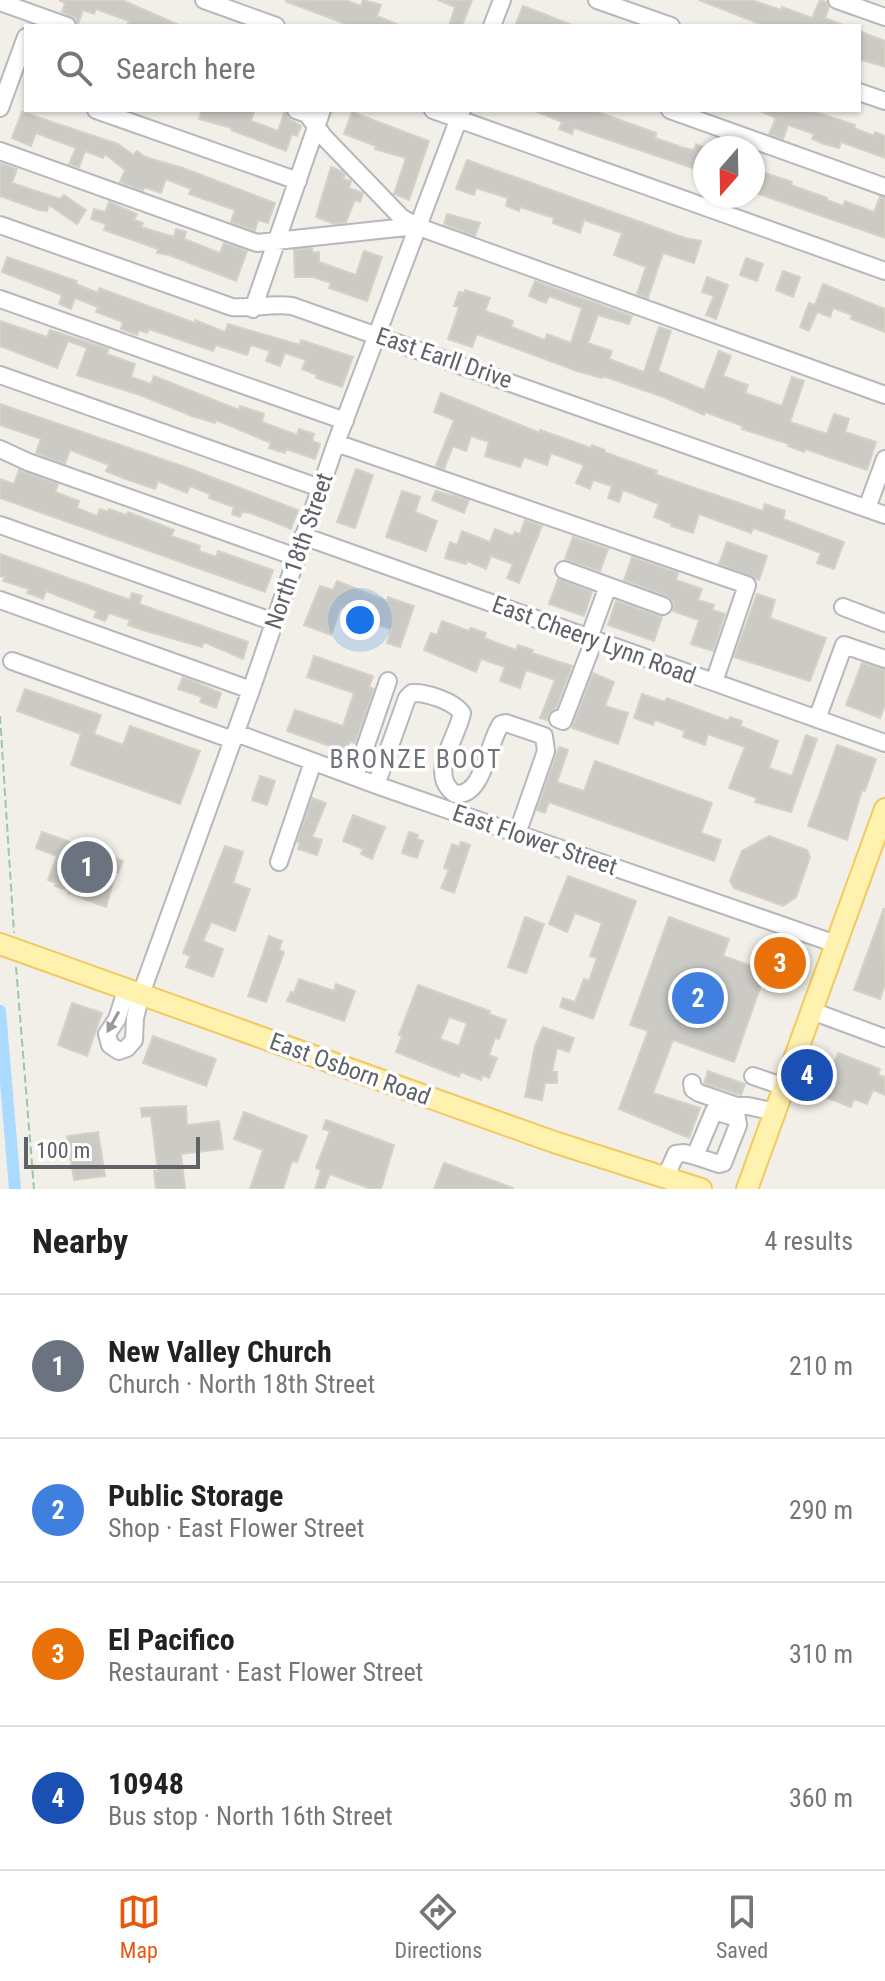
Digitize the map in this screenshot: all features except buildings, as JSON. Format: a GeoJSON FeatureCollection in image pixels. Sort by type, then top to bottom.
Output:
{"type":"FeatureCollection","features":[{"type":"Feature","properties":{"kind":"main road"},"geometry":{"type":"LineString","coordinates":[[747,1189],[883,823]]}},
{"type":"Feature","properties":{"kind":"main road","name":"East Osborn Road"},"geometry":{"type":"LineString","coordinates":[[10,947],[554,1142],[701,1189]]}},
{"type":"Feature","properties":{"kind":"street"},"geometry":{"type":"LineString","coordinates":[[204,0],[270,24]]}},
{"type":"Feature","properties":{"kind":"street"},"geometry":{"type":"LineString","coordinates":[[493,24],[502,0]]}},
{"type":"Feature","properties":{"kind":"street"},"geometry":{"type":"LineString","coordinates":[[597,0],[665,24]]}},
{"type":"Feature","properties":{"kind":"street"},"geometry":{"type":"LineString","coordinates":[[837,0],[885,17]]}},
{"type":"Feature","properties":{"kind":"street"},"geometry":{"type":"LineString","coordinates":[[0,2],[62,24]]}},
{"type":"Feature","properties":{"kind":"street"},"geometry":{"type":"LineString","coordinates":[[0,108],[24,43]]}},
{"type":"Feature","properties":{"kind":"street"},"geometry":{"type":"LineString","coordinates":[[861,93],[885,101]]}},
{"type":"Feature","properties":{"kind":"street"},"geometry":{"type":"LineString","coordinates":[[102,112],[298,181]]}},
{"type":"Feature","properties":{"kind":"street"},"geometry":{"type":"LineString","coordinates":[[676,112],[885,187]]}},
{"type":"Feature","properties":{"kind":"street"},"geometry":{"type":"LineString","coordinates":[[461,115],[885,271]]}},
{"type":"Feature","properties":{"kind":"street","name":"North 18th Street"},"geometry":{"type":"LineString","coordinates":[[134,991],[234,737],[336,443],[416,226],[461,115]]}},
{"type":"Feature","properties":{"kind":"street"},"geometry":{"type":"LineString","coordinates":[[253,309],[319,118]]}},
{"type":"Feature","properties":{"kind":"street"},"geometry":{"type":"LineString","coordinates":[[319,118],[324,137],[401,217],[416,226],[885,395]]}},
{"type":"Feature","properties":{"kind":"street"},"geometry":{"type":"LineString","coordinates":[[0,151],[257,243],[416,226]]}},
{"type":"Feature","properties":{"kind":"street","name":"East Earll Drive"},"geometry":{"type":"LineString","coordinates":[[0,225],[232,307],[253,309],[273,303],[292,306],[885,515]]}},
{"type":"Feature","properties":{"kind":"street"},"geometry":{"type":"LineString","coordinates":[[0,299],[345,421]]}},
{"type":"Feature","properties":{"kind":"street"},"geometry":{"type":"LineString","coordinates":[[0,375],[320,488]]}},
{"type":"Feature","properties":{"kind":"street"},"geometry":{"type":"LineString","coordinates":[[336,443],[747,585],[714,682]]}},
{"type":"Feature","properties":{"kind":"street"},"geometry":{"type":"LineString","coordinates":[[0,449],[28,462],[296,557]]}},
{"type":"Feature","properties":{"kind":"street"},"geometry":{"type":"LineString","coordinates":[[867,508],[885,459]]}},
{"type":"Feature","properties":{"kind":"street"},"geometry":{"type":"LineString","coordinates":[[0,525],[274,622]]}},
{"type":"Feature","properties":{"kind":"street","name":"East Cheery Lynn Road"},"geometry":{"type":"LineString","coordinates":[[303,536],[885,743]]}},
{"type":"Feature","properties":{"kind":"street"},"geometry":{"type":"LineString","coordinates":[[564,570],[663,606]]}},
{"type":"Feature","properties":{"kind":"street"},"geometry":{"type":"LineString","coordinates":[[558,719],[563,721],[608,586]]}},
{"type":"Feature","properties":{"kind":"street"},"geometry":{"type":"LineString","coordinates":[[0,600],[251,690]]}},
{"type":"Feature","properties":{"kind":"street"},"geometry":{"type":"LineString","coordinates":[[843,607],[885,623]]}},
{"type":"Feature","properties":{"kind":"street"},"geometry":{"type":"LineString","coordinates":[[817,719],[844,645],[885,659]]}},
{"type":"Feature","properties":{"kind":"street","name":"East Flower Street"},"geometry":{"type":"LineString","coordinates":[[12,661],[836,944]]}},
{"type":"Feature","properties":{"kind":"street"},"geometry":{"type":"LineString","coordinates":[[355,777],[388,681]]}},
{"type":"Feature","properties":{"kind":"street"},"geometry":{"type":"LineString","coordinates":[[376,785],[407,698],[412,693],[454,705],[462,713],[442,774],[445,786],[455,794],[468,793],[476,785],[501,724],[544,736],[546,751],[517,834]]}},
{"type":"Feature","properties":{"kind":"street"},"geometry":{"type":"LineString","coordinates":[[279,862],[313,762]]}},
{"type":"Feature","properties":{"kind":"street"},"geometry":{"type":"LineString","coordinates":[[448,810],[455,794]]}},
{"type":"Feature","properties":{"kind":"street"},"geometry":{"type":"LineString","coordinates":[[812,1011],[885,1038]]}},
{"type":"Feature","properties":{"kind":"street"},"geometry":{"type":"LineString","coordinates":[[753,1076],[785,1087]]}},
{"type":"Feature","properties":{"kind":"street"},"geometry":{"type":"LineString","coordinates":[[692,1083],[693,1089],[699,1093],[737,1106],[775,1112]]}},
{"type":"Feature","properties":{"kind":"street"},"geometry":{"type":"LineString","coordinates":[[665,1178],[676,1154],[684,1153],[719,1164],[723,1163],[738,1125],[737,1118],[714,1111],[695,1156]]}},
{"type":"Feature","properties":{"kind":"street"},"geometry":{"type":"LineString","coordinates":[[738,1125],[767,1135]]}},
{"type":"Feature","properties":{"kind":"street"},"geometry":{"type":"LineString","coordinates":[[728,1154],[756,1164]]}},
{"type":"Feature","properties":{"kind":"path"},"geometry":{"type":"LineString","coordinates":[[0,716],[10,947],[34,1189]]}},
{"type":"Feature","properties":{"kind":"waterway"},"geometry":{"type":"LineString","coordinates":[[0,1011],[15,1189]]}},
{"type":"Feature","properties":{"kind":"place","name":"New Valley Church"},"geometry":{"type":"Point","coordinates":[87,867]}},
{"type":"Feature","properties":{"kind":"place","name":"El Pacifico"},"geometry":{"type":"Point","coordinates":[780,963]}},
{"type":"Feature","properties":{"kind":"place","name":"Public Storage"},"geometry":{"type":"Point","coordinates":[698,998]}},
{"type":"Feature","properties":{"kind":"place","name":"10948"},"geometry":{"type":"Point","coordinates":[807,1075]}},
{"type":"Feature","properties":{"kind":"district","name":"BRONZE BOOT"},"geometry":{"type":"Point","coordinates":[416,759]}}]}
